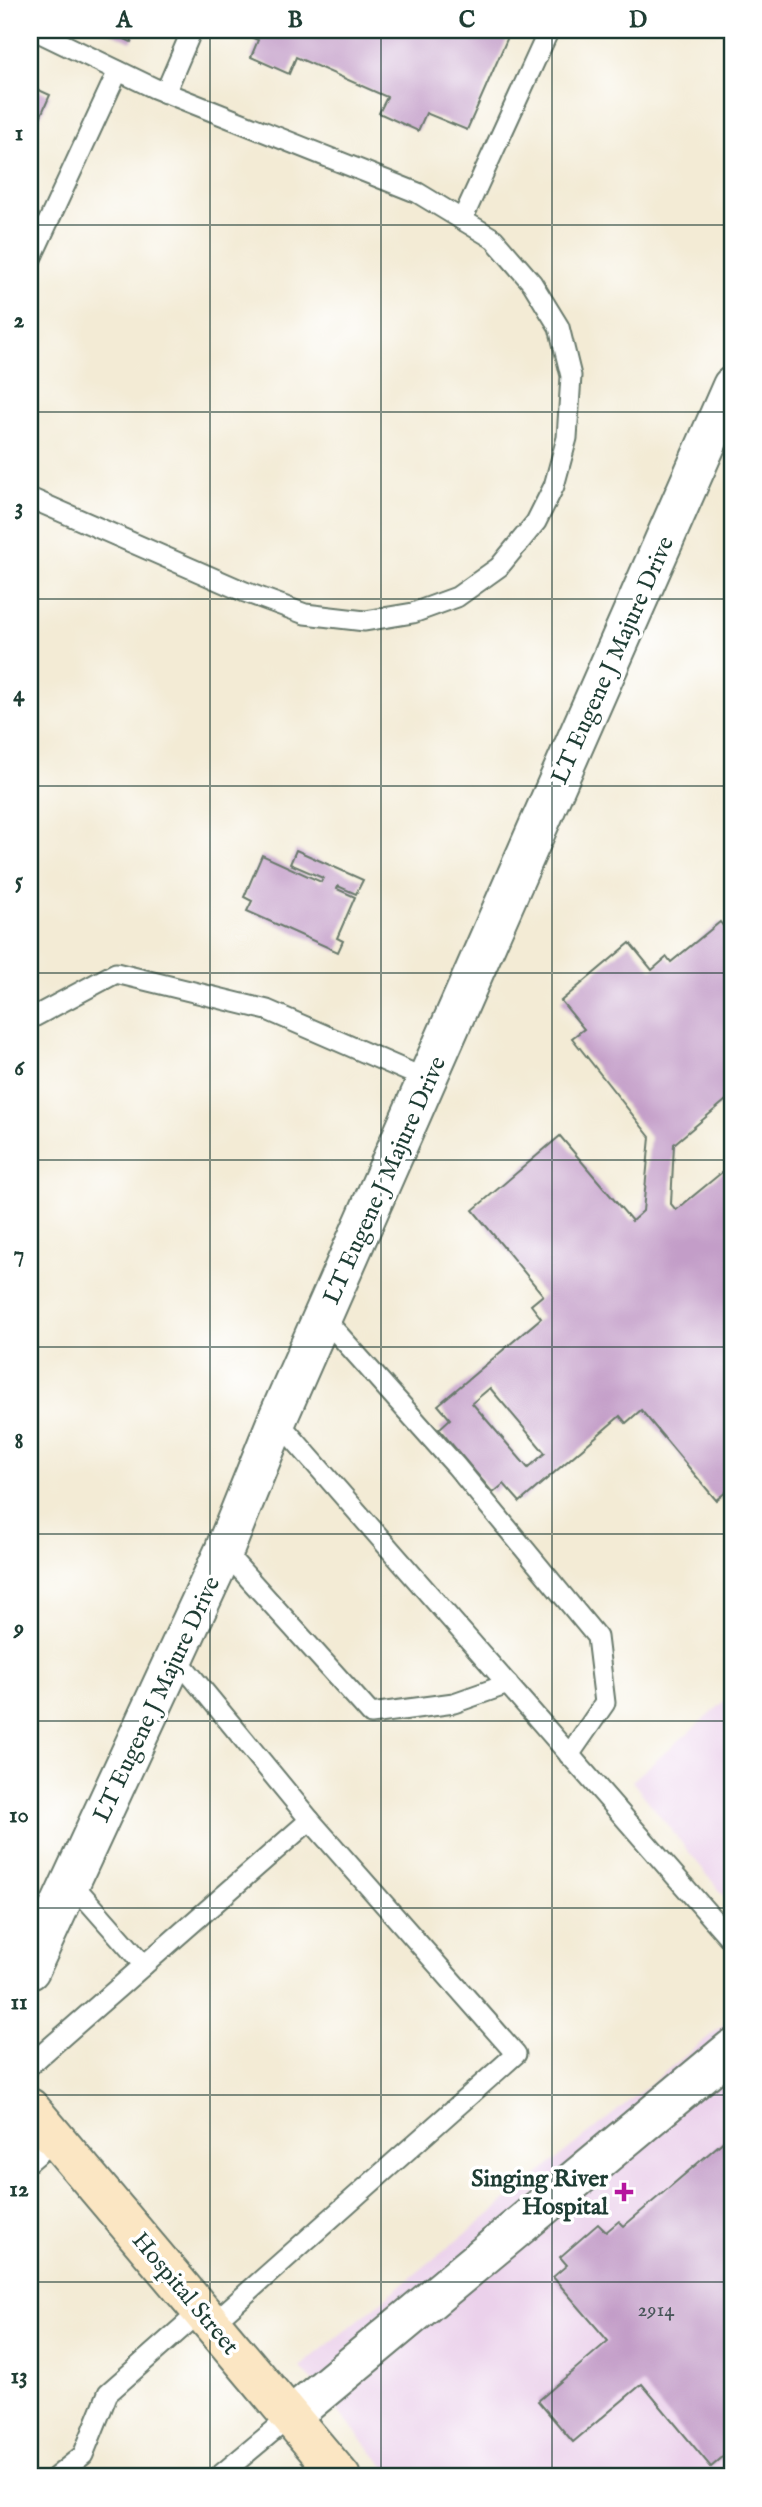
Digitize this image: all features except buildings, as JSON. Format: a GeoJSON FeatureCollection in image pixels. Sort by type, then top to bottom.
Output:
{"type":"FeatureCollection","features":[{"type":"Feature","properties":{"kind":"street","name":"LT Eugene J Majure Drive"},"geometry":{"type":"LineString","coordinates":[[30,1970],[224,1551],[276,1420],[732,386]]}},
{"type":"Feature","properties":{"kind":"street"},"geometry":{"type":"LineString","coordinates":[[290,2417],[732,2049]]}},
{"type":"Feature","properties":{"kind":"street","name":"Hospital Street"},"geometry":{"type":"LineString","coordinates":[[30,2108],[43,2150],[206,2317],[341,2477]]}},
{"type":"Feature","properties":{"kind":"lane"},"geometry":{"type":"LineString","coordinates":[[30,498],[245,592],[305,614],[365,621],[413,613],[457,597],[499,567],[537,522],[554,486],[568,438],[571,376],[559,327],[532,284],[494,239],[418,193],[165,93],[34,30]]}},
{"type":"Feature","properties":{"kind":"lane"},"geometry":{"type":"LineString","coordinates":[[165,93],[192,30]]}},
{"type":"Feature","properties":{"kind":"lane"},"geometry":{"type":"LineString","coordinates":[[462,220],[549,30]]}},
{"type":"Feature","properties":{"kind":"lane"},"geometry":{"type":"LineString","coordinates":[[30,261],[118,71]]}},
{"type":"Feature","properties":{"kind":"lane"},"geometry":{"type":"LineString","coordinates":[[30,1019],[116,973],[267,1010],[428,1080]]}},
{"type":"Feature","properties":{"kind":"lane"},"geometry":{"type":"LineString","coordinates":[[323,1317],[456,1466],[597,1637],[605,1703],[569,1755]]}},
{"type":"Feature","properties":{"kind":"lane"},"geometry":{"type":"LineString","coordinates":[[276,1420],[732,1941]]}},
{"type":"Feature","properties":{"kind":"lane"},"geometry":{"type":"LineString","coordinates":[[224,1551],[371,1714],[454,1703],[508,1684]]}},
{"type":"Feature","properties":{"kind":"lane"},"geometry":{"type":"LineString","coordinates":[[56,2477],[83,2455],[108,2393],[206,2317],[516,2054],[310,1820],[175,1657]]}},
{"type":"Feature","properties":{"kind":"lane"},"geometry":{"type":"LineString","coordinates":[[30,2065],[310,1820]]}},
{"type":"Feature","properties":{"kind":"lane"},"geometry":{"type":"LineString","coordinates":[[71,1882],[144,1965]]}},
{"type":"Feature","properties":{"kind":"lane"},"geometry":{"type":"LineString","coordinates":[[218,2477],[290,2417]]}},
{"type":"Feature","properties":{"kind":"shaded area"},"geometry":{"type":"Polygon","coordinates":[[[732,1695],[732,1906],[632,1781],[732,1695]]]}},
{"type":"Feature","properties":{"kind":"shaded area","name":"Singing River Hospital"},"geometry":{"type":"Polygon","coordinates":[[[732,2018],[732,2477],[394,2477],[300,2367],[732,2018]]]}},
{"type":"Feature","properties":{"kind":"place","name":"Singing River Hospital"},"geometry":{"type":"Point","coordinates":[624,2192]}}]}
